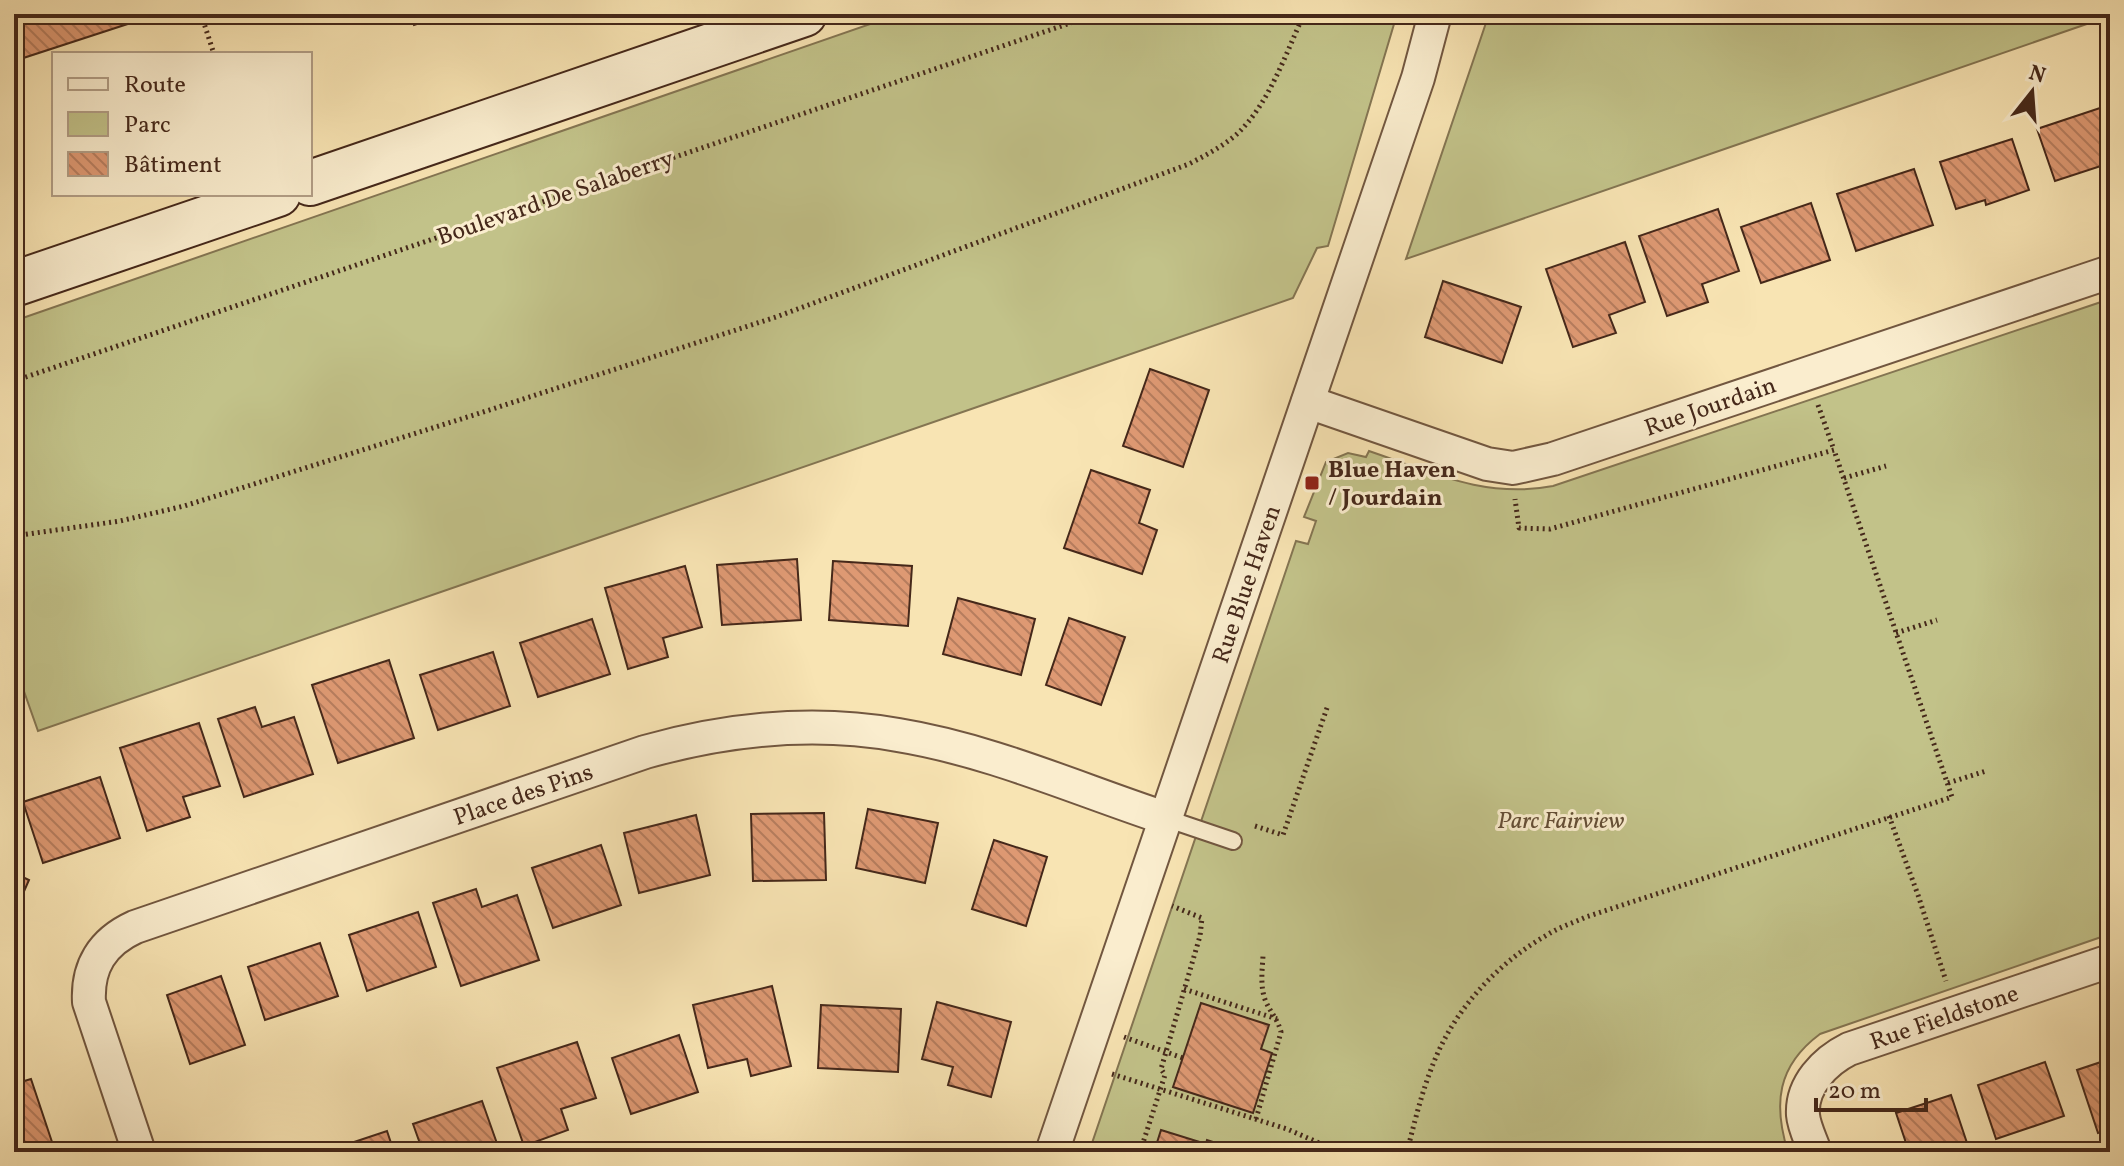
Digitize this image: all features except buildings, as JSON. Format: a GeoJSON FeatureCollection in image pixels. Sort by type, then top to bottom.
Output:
{"type":"FeatureCollection","features":[{"type":"Feature","properties":{"kind":"street"},"geometry":{"type":"LineString","coordinates":[[312,182],[804,14]]}},
{"type":"Feature","properties":{"kind":"street","name":"Rue Blue Haven"},"geometry":{"type":"LineString","coordinates":[[1052,1152],[1422,67],[1435,14]]}},
{"type":"Feature","properties":{"kind":"street"},"geometry":{"type":"LineString","coordinates":[[14,284],[272,196]]}},
{"type":"Feature","properties":{"kind":"street","name":"Rue Jourdain"},"geometry":{"type":"LineString","coordinates":[[1308,402],[1472,460],[1513,468],[1553,459],[2110,272]]}},
{"type":"Feature","properties":{"kind":"street","name":"Place des Pins"},"geometry":{"type":"LineString","coordinates":[[139,1152],[89,1002],[89,976],[111,941],[135,927],[645,752],[700,738],[755,730],[845,728],[872,731],[959,748],[1165,818]]}},
{"type":"Feature","properties":{"kind":"street","name":"Rue Fieldstone"},"geometry":{"type":"LineString","coordinates":[[1815,1152],[1805,1125],[1804,1104],[1823,1066],[1849,1049],[2110,961]]}},
{"type":"Feature","properties":{"kind":"lane"},"geometry":{"type":"LineString","coordinates":[[1165,818],[1233,841]]}},
{"type":"Feature","properties":{"kind":"path"},"geometry":{"type":"LineString","coordinates":[[201,14],[213,52]]}},
{"type":"Feature","properties":{"kind":"path","name":"Boulevard De Salaberry"},"geometry":{"type":"LineString","coordinates":[[14,381],[1097,14]]}},
{"type":"Feature","properties":{"kind":"path"},"geometry":{"type":"LineString","coordinates":[[14,536],[120,521],[184,506],[477,414],[776,317],[1189,164],[1238,133],[1253,115],[1304,14]]}},
{"type":"Feature","properties":{"kind":"path"},"geometry":{"type":"LineString","coordinates":[[1407,1152],[1436,1057],[1452,1025],[1473,997],[1509,961],[1547,934],[1586,917],[1952,797],[1808,374]]}},
{"type":"Feature","properties":{"kind":"path"},"geometry":{"type":"LineString","coordinates":[[1513,468],[1519,528],[1550,529],[1834,450]]}},
{"type":"Feature","properties":{"kind":"path"},"geometry":{"type":"LineString","coordinates":[[1844,478],[1886,466]]}},
{"type":"Feature","properties":{"kind":"path"},"geometry":{"type":"LineString","coordinates":[[1896,633],[1937,620]]}},
{"type":"Feature","properties":{"kind":"path"},"geometry":{"type":"LineString","coordinates":[[1244,823],[1283,835],[1328,705]]}},
{"type":"Feature","properties":{"kind":"path"},"geometry":{"type":"LineString","coordinates":[[1948,783],[1986,771]]}},
{"type":"Feature","properties":{"kind":"path"},"geometry":{"type":"LineString","coordinates":[[1889,816],[1956,1013]]}},
{"type":"Feature","properties":{"kind":"path"},"geometry":{"type":"LineString","coordinates":[[1140,1152],[1165,1075],[1161,1069],[1197,953],[1202,918],[1168,905]]}},
{"type":"Feature","properties":{"kind":"path"},"geometry":{"type":"LineString","coordinates":[[1256,1119],[1281,1032],[1278,1020],[1265,999],[1261,976],[1263,956]]}},
{"type":"Feature","properties":{"kind":"path"},"geometry":{"type":"LineString","coordinates":[[1184,989],[1278,1020]]}},
{"type":"Feature","properties":{"kind":"path"},"geometry":{"type":"LineString","coordinates":[[1123,1037],[1183,1058]]}},
{"type":"Feature","properties":{"kind":"path"},"geometry":{"type":"LineString","coordinates":[[1111,1073],[1287,1129],[1340,1152]]}},
{"type":"Feature","properties":{"kind":"green space"},"geometry":{"type":"Polygon","coordinates":[[[899,14],[1397,14],[1328,246],[1317,248],[1293,298],[38,731],[14,663],[14,321],[899,14]]]}},
{"type":"Feature","properties":{"kind":"green space"},"geometry":{"type":"Polygon","coordinates":[[[1489,14],[2110,14],[2110,16],[1406,259],[1489,14]]]}},
{"type":"Feature","properties":{"kind":"green space","name":"Parc Fairview"},"geometry":{"type":"Polygon","coordinates":[[[2110,299],[2110,934],[1820,1034],[1795,1059],[1782,1087],[1781,1118],[1788,1152],[1089,1152],[1296,541],[1308,544],[1316,521],[1304,517],[1326,462],[1348,453],[1366,457],[1369,451],[1437,475],[1481,486],[1528,489],[1553,486],[2110,299]]]}},
{"type":"Feature","properties":{"kind":"place","name":"Blue Haven / Jourdain"},"geometry":{"type":"Point","coordinates":[1312,483]}}]}
